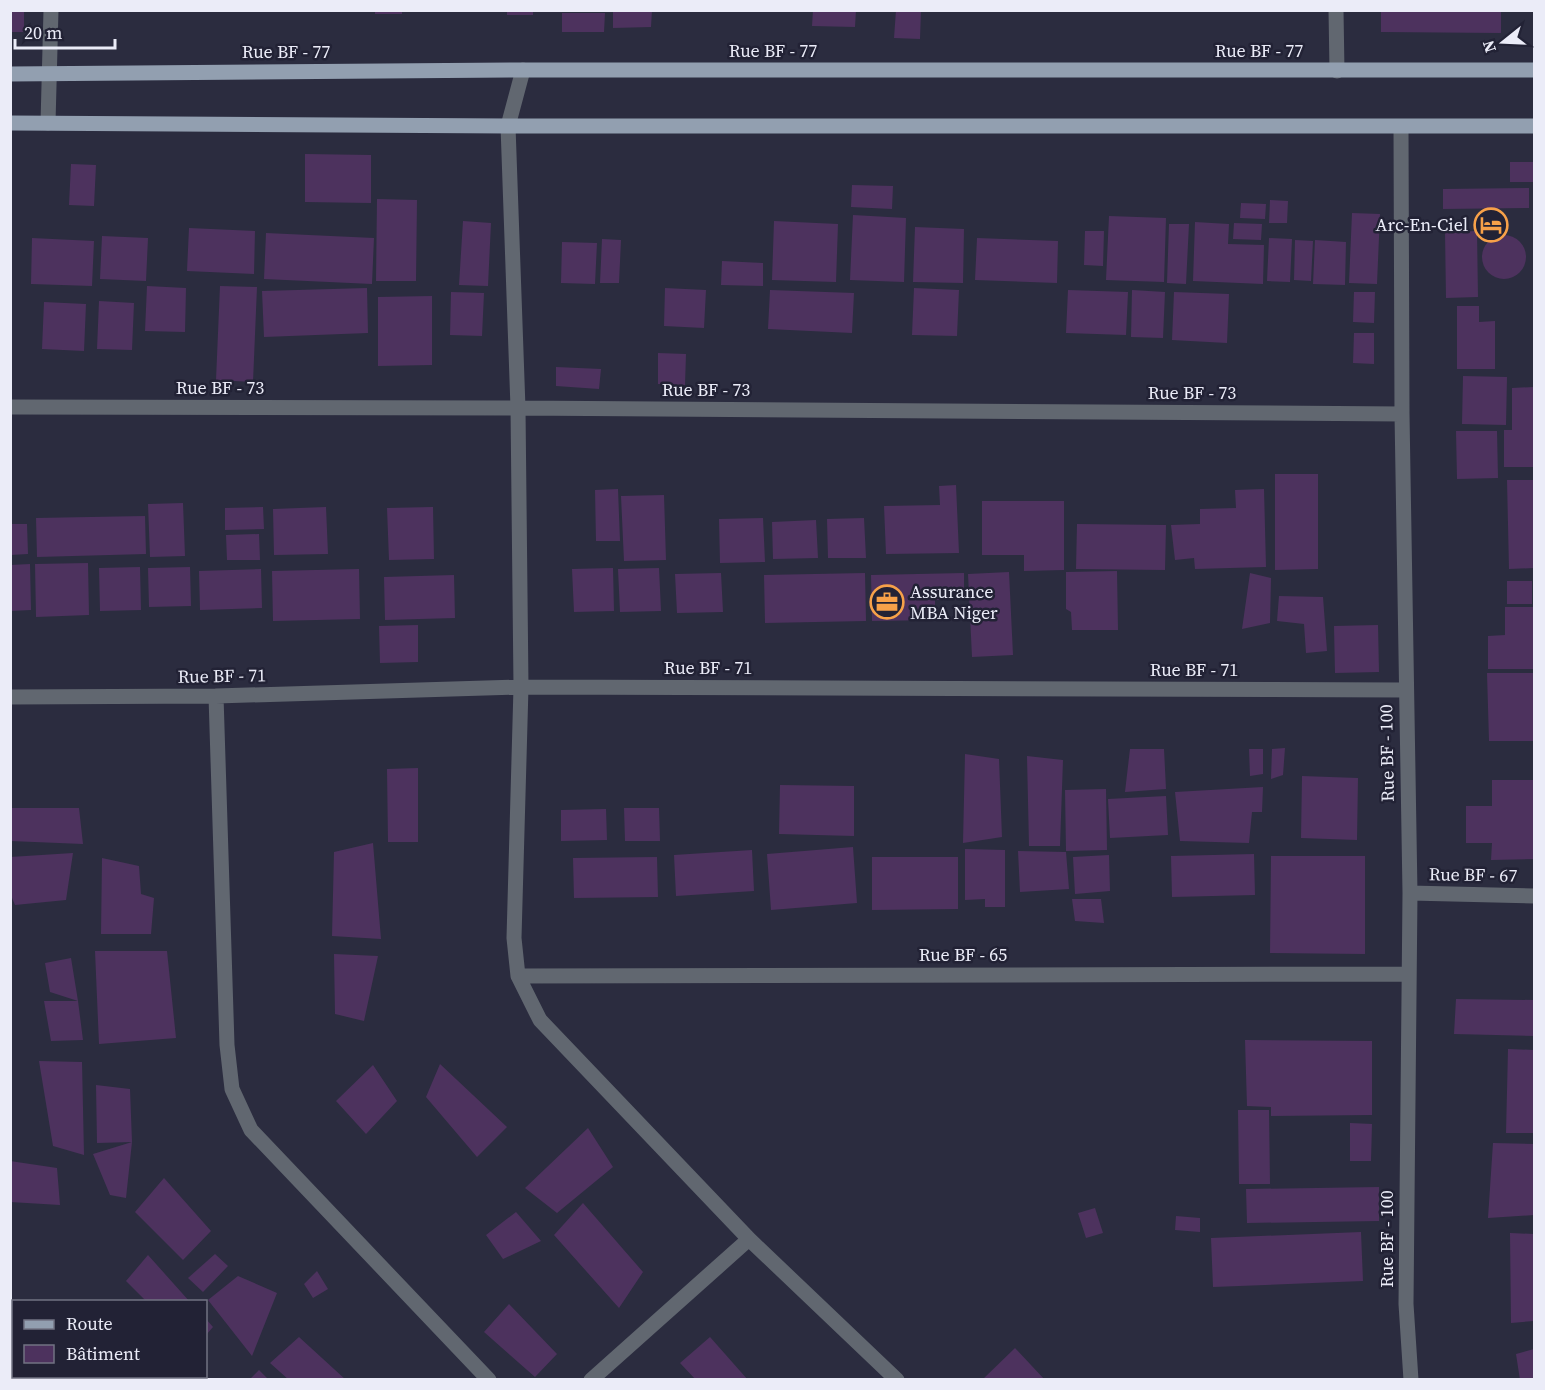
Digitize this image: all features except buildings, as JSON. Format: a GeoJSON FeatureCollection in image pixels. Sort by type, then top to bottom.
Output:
{"type":"FeatureCollection","features":[{"type":"Feature","properties":{"kind":"main road","name":"Rue BF - 77"},"geometry":{"type":"LineString","coordinates":[[10,74],[523,70],[1534,70]]}},
{"type":"Feature","properties":{"kind":"main road"},"geometry":{"type":"LineString","coordinates":[[10,123],[507,126],[1534,126]]}},
{"type":"Feature","properties":{"kind":"street"},"geometry":{"type":"LineString","coordinates":[[48,123],[51,10]]}},
{"type":"Feature","properties":{"kind":"street"},"geometry":{"type":"LineString","coordinates":[[1336,10],[1337,71]]}},
{"type":"Feature","properties":{"kind":"street"},"geometry":{"type":"LineString","coordinates":[[523,70],[507,126],[518,408],[521,687],[514,938],[518,976],[540,1020],[749,1239],[897,1380]]}},
{"type":"Feature","properties":{"kind":"street","name":"Rue BF - 100"},"geometry":{"type":"LineString","coordinates":[[1401,126],[1405,690],[1410,893],[1407,974],[1406,1304],[1411,1380]]}},
{"type":"Feature","properties":{"kind":"street","name":"Rue BF - 73"},"geometry":{"type":"LineString","coordinates":[[10,407],[1402,414]]}},
{"type":"Feature","properties":{"kind":"street","name":"Rue BF - 71"},"geometry":{"type":"LineString","coordinates":[[10,698],[216,696],[521,687],[1405,690]]}},
{"type":"Feature","properties":{"kind":"street"},"geometry":{"type":"LineString","coordinates":[[216,696],[227,1045],[232,1089],[251,1130],[489,1380]]}},
{"type":"Feature","properties":{"kind":"street","name":"Rue BF - 67"},"geometry":{"type":"LineString","coordinates":[[1410,893],[1534,896]]}},
{"type":"Feature","properties":{"kind":"street","name":"Rue BF - 65"},"geometry":{"type":"LineString","coordinates":[[518,976],[1407,974]]}},
{"type":"Feature","properties":{"kind":"street"},"geometry":{"type":"LineString","coordinates":[[591,1380],[749,1239]]}},
{"type":"Feature","properties":{"kind":"place","name":"Arc-En-Ciel"},"geometry":{"type":"Point","coordinates":[1491,225]}},
{"type":"Feature","properties":{"kind":"place","name":"Assurance MBA Niger"},"geometry":{"type":"Point","coordinates":[887,602]}}]}
